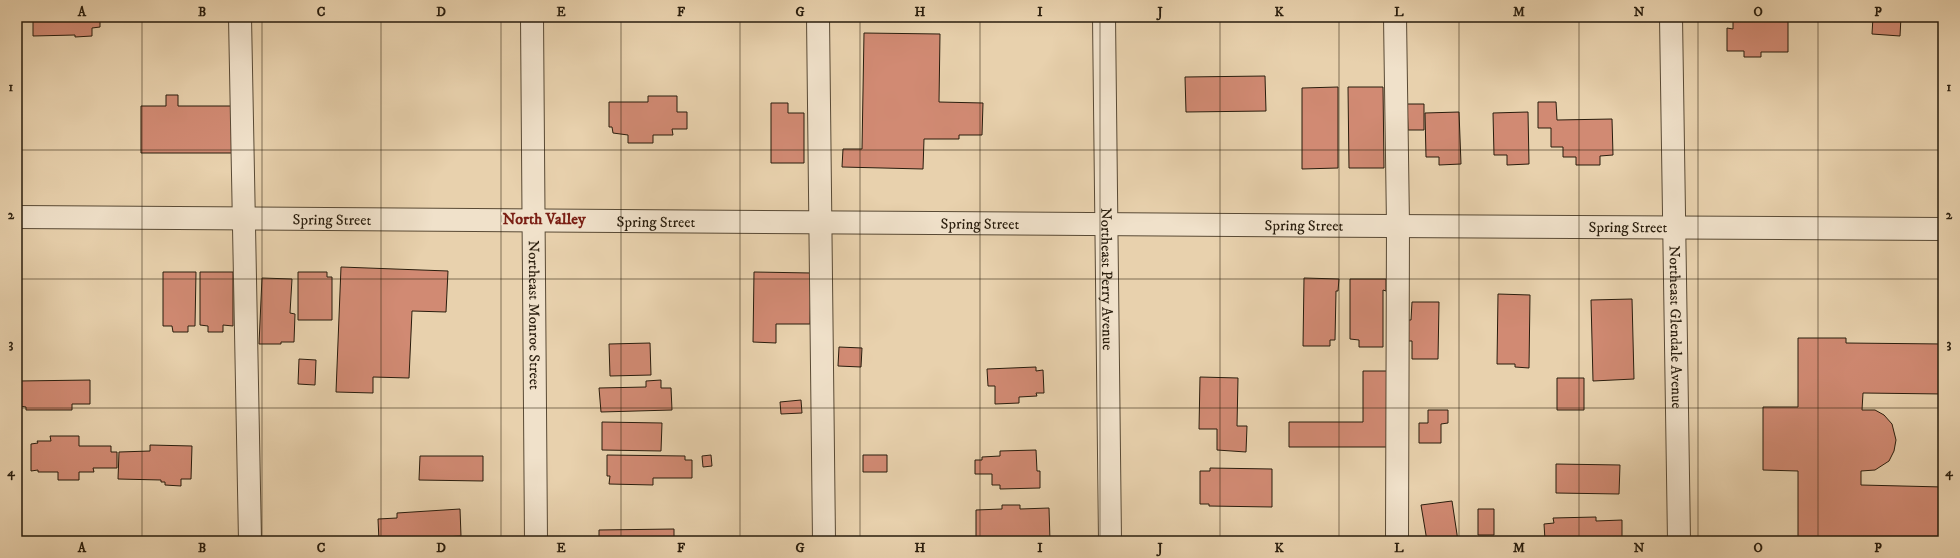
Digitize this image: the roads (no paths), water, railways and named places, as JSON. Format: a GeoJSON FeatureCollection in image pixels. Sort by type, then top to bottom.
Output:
{"type":"FeatureCollection","features":[{"type":"Feature","properties":{"kind":"street"},"geometry":{"type":"LineString","coordinates":[[240,17],[250,541]]}},
{"type":"Feature","properties":{"kind":"street","name":"Northeast Monroe Street"},"geometry":{"type":"LineString","coordinates":[[532,17],[532,222],[536,541]]}},
{"type":"Feature","properties":{"kind":"street"},"geometry":{"type":"LineString","coordinates":[[818,17],[824,541]]}},
{"type":"Feature","properties":{"kind":"street","name":"Northeast Perry Avenue"},"geometry":{"type":"LineString","coordinates":[[1104,17],[1110,541]]}},
{"type":"Feature","properties":{"kind":"street"},"geometry":{"type":"LineString","coordinates":[[1395,17],[1398,225],[1398,541]]}},
{"type":"Feature","properties":{"kind":"street","name":"Northeast Glendale Avenue"},"geometry":{"type":"LineString","coordinates":[[1671,17],[1679,541]]}},
{"type":"Feature","properties":{"kind":"street","name":"Spring Street"},"geometry":{"type":"LineString","coordinates":[[17,217],[532,222],[1107,223],[1943,229]]}},
{"type":"Feature","properties":{"kind":"district","name":"North Valley"},"geometry":{"type":"Point","coordinates":[544,219]}}]}
